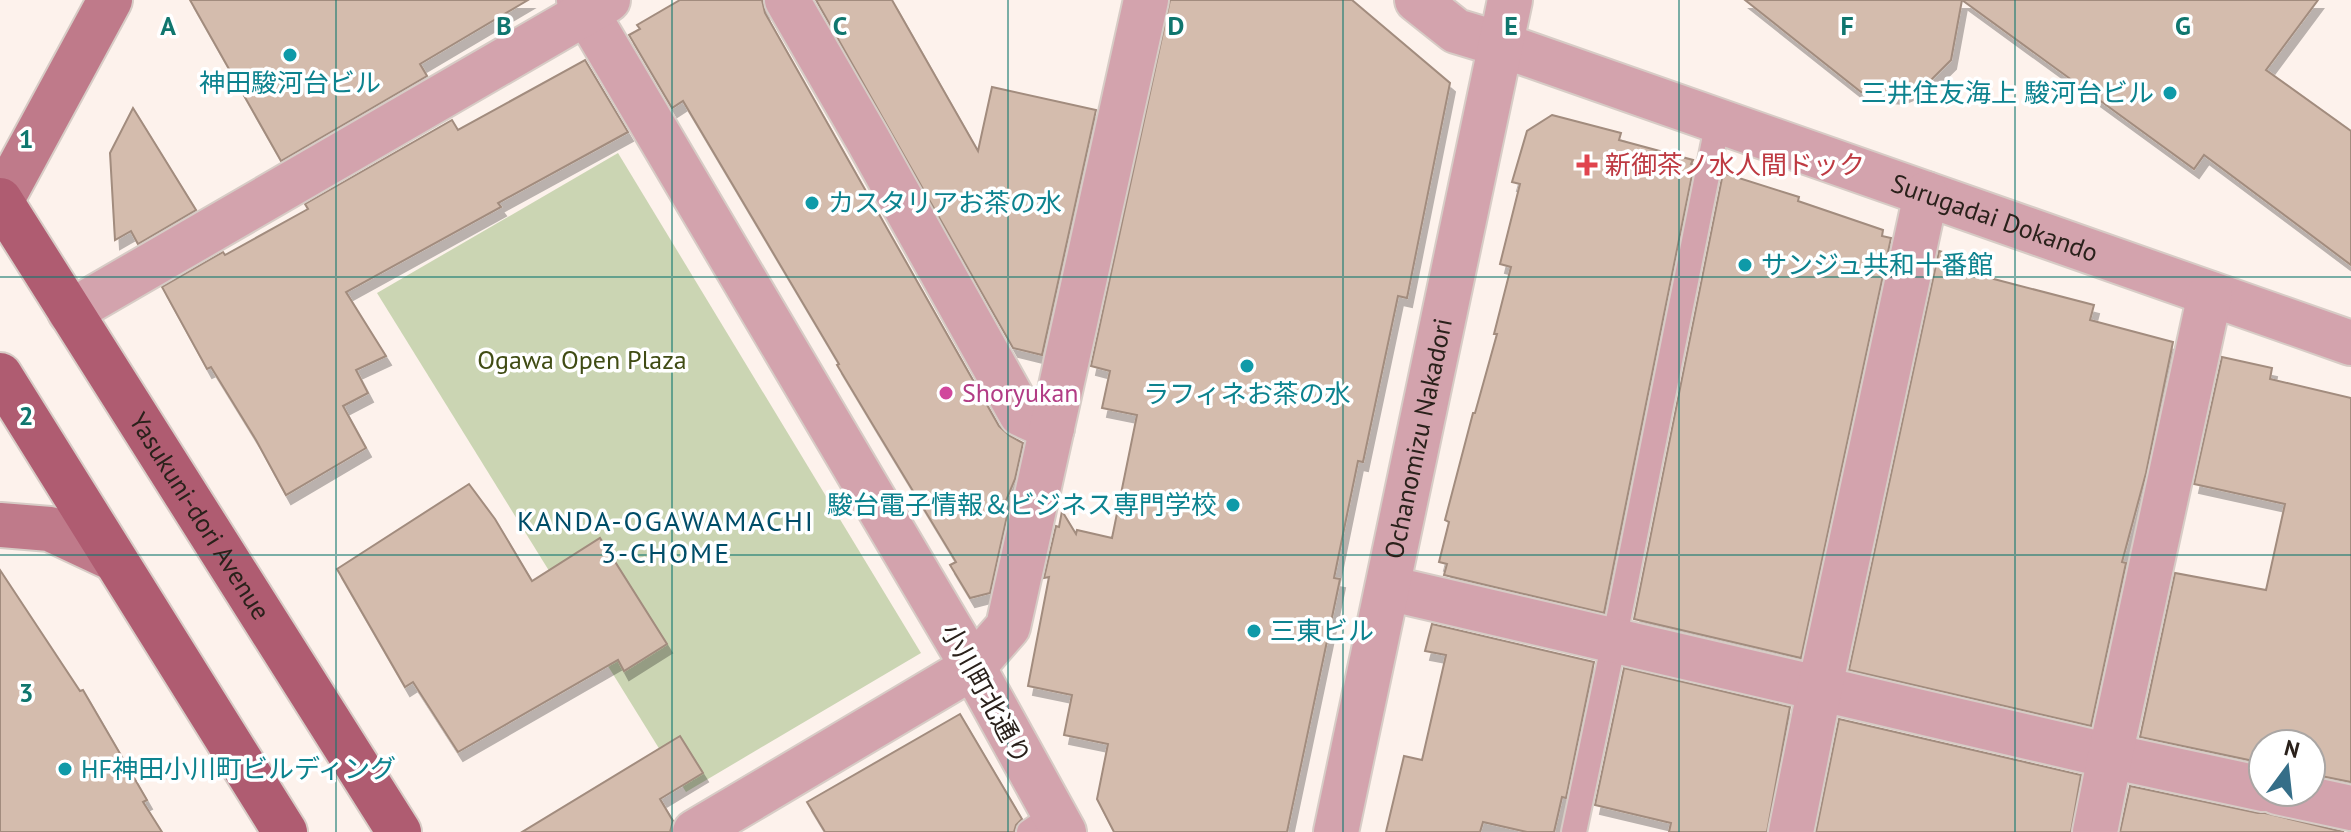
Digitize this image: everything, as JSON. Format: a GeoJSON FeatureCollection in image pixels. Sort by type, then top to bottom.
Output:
{"type":"FeatureCollection","features":[{"type":"Feature","properties":{"kind":"main road","name":"Yasukuni-dori Avenue"},"geometry":{"type":"LineString","coordinates":[[0,201],[399,832]]}},
{"type":"Feature","properties":{"kind":"main road"},"geometry":{"type":"LineString","coordinates":[[0,375],[285,832]]}},
{"type":"Feature","properties":{"kind":"street"},"geometry":{"type":"LineString","coordinates":[[0,201],[110,0]]}},
{"type":"Feature","properties":{"kind":"street"},"geometry":{"type":"LineString","coordinates":[[787,0],[1021,414],[1052,428]]}},
{"type":"Feature","properties":{"kind":"street"},"geometry":{"type":"LineString","coordinates":[[695,832],[973,667],[1008,627],[1146,0]]}},
{"type":"Feature","properties":{"kind":"street","name":"Surugadai Dokando"},"geometry":{"type":"LineString","coordinates":[[1417,0],[1456,31],[2351,343]]}},
{"type":"Feature","properties":{"kind":"street","name":"Ochanomizu Nakadori"},"geometry":{"type":"LineString","coordinates":[[1336,832],[1510,0]]}},
{"type":"Feature","properties":{"kind":"street"},"geometry":{"type":"LineString","coordinates":[[70,312],[591,4]]}},
{"type":"Feature","properties":{"kind":"street","name":"小川町北通り"},"geometry":{"type":"LineString","coordinates":[[591,4],[973,667],[1049,826]]}},
{"type":"Feature","properties":{"kind":"street"},"geometry":{"type":"LineString","coordinates":[[1791,832],[1926,194]]}},
{"type":"Feature","properties":{"kind":"street"},"geometry":{"type":"LineString","coordinates":[[2095,832],[2210,294]]}},
{"type":"Feature","properties":{"kind":"street"},"geometry":{"type":"LineString","coordinates":[[0,525],[50,529],[114,559]]}},
{"type":"Feature","properties":{"kind":"street"},"geometry":{"type":"LineString","coordinates":[[1388,588],[2247,786]]}},
{"type":"Feature","properties":{"kind":"street"},"geometry":{"type":"LineString","coordinates":[[2327,803],[2351,808]]}},
{"type":"Feature","properties":{"kind":"lane"},"geometry":{"type":"LineString","coordinates":[[1574,832],[1718,121]]}},
{"type":"Feature","properties":{"kind":"green space","name":"Ogawa Open Plaza"},"geometry":{"type":"Polygon","coordinates":[[[618,153],[921,653],[686,792],[377,293],[618,153]]]}},
{"type":"Feature","properties":{"kind":"building"},"geometry":{"type":"Polygon","coordinates":[[[190,0],[528,0],[420,64],[427,76],[281,161],[190,0]]]}},
{"type":"Feature","properties":{"kind":"building"},"geometry":{"type":"Polygon","coordinates":[[[680,0],[762,0],[765,13],[999,426],[1023,443],[1015,479],[1000,515],[1007,516],[990,593],[970,598],[950,565],[956,562],[683,101],[672,108],[629,35],[640,29],[637,25],[680,0]]]}},
{"type":"Feature","properties":{"kind":"building"},"geometry":{"type":"Polygon","coordinates":[[[816,0],[892,0],[978,151],[992,87],[1096,110],[1042,355],[1013,348],[816,0]]]}},
{"type":"Feature","properties":{"kind":"building"},"geometry":{"type":"Polygon","coordinates":[[[1170,0],[1352,0],[1450,83],[1407,298],[1398,296],[1363,462],[1358,461],[1334,578],[1340,579],[1287,832],[1114,832],[1097,799],[1108,744],[1064,735],[1072,695],[1028,686],[1049,577],[1044,578],[1062,511],[1076,534],[1077,530],[1112,538],[1137,415],[1102,408],[1110,371],[1091,366],[1170,0]]]}},
{"type":"Feature","properties":{"kind":"building"},"geometry":{"type":"Polygon","coordinates":[[[1745,0],[1962,0],[1951,60],[1928,83],[1899,95],[1861,92],[1745,0]]]}},
{"type":"Feature","properties":{"kind":"building","name":"三井住友海上 駿河台ビル"},"geometry":{"type":"Polygon","coordinates":[[[1962,0],[2318,0],[2266,70],[2351,131],[2351,265],[2204,155],[2194,169],[1962,0]]]}},
{"type":"Feature","properties":{"kind":"building"},"geometry":{"type":"Polygon","coordinates":[[[585,60],[628,132],[498,203],[501,207],[346,292],[386,356],[356,370],[368,393],[343,406],[366,448],[286,495],[211,367],[207,369],[162,287],[308,209],[305,204],[452,120],[458,130],[585,60]]]}},
{"type":"Feature","properties":{"kind":"building"},"geometry":{"type":"Polygon","coordinates":[[[133,108],[196,210],[138,244],[131,231],[115,240],[110,153],[133,108]]]}},
{"type":"Feature","properties":{"kind":"building"},"geometry":{"type":"Polygon","coordinates":[[[1552,115],[1621,133],[1619,140],[1693,160],[1691,164],[1694,165],[1604,613],[1444,575],[1447,564],[1439,562],[1449,522],[1445,520],[1497,334],[1494,334],[1511,267],[1500,264],[1520,184],[1512,182],[1527,131],[1552,115]]]}},
{"type":"Feature","properties":{"kind":"building"},"geometry":{"type":"Polygon","coordinates":[[[1723,173],[1799,197],[1798,201],[1883,230],[1882,236],[1891,238],[1801,658],[1634,619],[1723,173]]]}},
{"type":"Feature","properties":{"kind":"building"},"geometry":{"type":"Polygon","coordinates":[[[1939,251],[1961,257],[1959,264],[1992,273],[1990,278],[2094,305],[2090,320],[2173,342],[2146,473],[2122,562],[2126,563],[2091,726],[1849,670],[1939,251]]]}},
{"type":"Feature","properties":{"kind":"building"},"geometry":{"type":"Polygon","coordinates":[[[2222,357],[2272,368],[2270,379],[2351,398],[2351,782],[2327,777],[2327,728],[2247,728],[2247,760],[2140,737],[2175,573],[2266,590],[2285,504],[2194,484],[2222,357]]]}},
{"type":"Feature","properties":{"kind":"building"},"geometry":{"type":"Polygon","coordinates":[[[469,484],[495,519],[532,581],[600,538],[667,644],[624,671],[618,660],[458,752],[413,682],[405,687],[337,569],[469,484]]]}},
{"type":"Feature","properties":{"kind":"building","name":"HF神田小川町ビルディング"},"geometry":{"type":"Polygon","coordinates":[[[0,570],[80,691],[83,690],[147,800],[143,802],[162,832],[0,832],[0,570]]]}},
{"type":"Feature","properties":{"kind":"building"},"geometry":{"type":"Polygon","coordinates":[[[1432,624],[1594,662],[1566,798],[1562,797],[1554,832],[1527,832],[1483,822],[1480,832],[1386,832],[1404,756],[1422,760],[1446,655],[1425,651],[1432,624]]]}},
{"type":"Feature","properties":{"kind":"building"},"geometry":{"type":"Polygon","coordinates":[[[1624,668],[1790,707],[1767,832],[1669,832],[1671,823],[1595,805],[1624,668]]]}},
{"type":"Feature","properties":{"kind":"building"},"geometry":{"type":"Polygon","coordinates":[[[960,714],[1022,819],[1014,832],[825,832],[807,802],[960,714]]]}},
{"type":"Feature","properties":{"kind":"building"},"geometry":{"type":"Polygon","coordinates":[[[1839,719],[2081,775],[2071,832],[1816,832],[1839,719]]]}},
{"type":"Feature","properties":{"kind":"building"},"geometry":{"type":"Polygon","coordinates":[[[680,736],[703,773],[660,799],[673,821],[670,832],[522,832],[680,736]]]}},
{"type":"Feature","properties":{"kind":"building"},"geometry":{"type":"Polygon","coordinates":[[[2130,786],[2265,813],[2344,832],[2120,832],[2130,786]]]}},
{"type":"Feature","properties":{"kind":"place","name":"神田駿河台ビル"},"geometry":{"type":"Point","coordinates":[290,55]}},
{"type":"Feature","properties":{"kind":"place","name":"三井住友海上 駿河台ビル"},"geometry":{"type":"Point","coordinates":[2170,93]}},
{"type":"Feature","properties":{"kind":"place","name":"新御茶ノ水人間ドック"},"geometry":{"type":"Point","coordinates":[1587,165]}},
{"type":"Feature","properties":{"kind":"place","name":"カスタリアお茶の水"},"geometry":{"type":"Point","coordinates":[812,203]}},
{"type":"Feature","properties":{"kind":"place","name":"サンジュ共和十番館"},"geometry":{"type":"Point","coordinates":[1745,265]}},
{"type":"Feature","properties":{"kind":"place","name":"ラフィネお茶の水"},"geometry":{"type":"Point","coordinates":[1247,366]}},
{"type":"Feature","properties":{"kind":"place","name":"Shoryukan"},"geometry":{"type":"Point","coordinates":[946,393]}},
{"type":"Feature","properties":{"kind":"place","name":"駿台電子情報＆ビジネス専門学校"},"geometry":{"type":"Point","coordinates":[1233,505]}},
{"type":"Feature","properties":{"kind":"place","name":"三東ビル"},"geometry":{"type":"Point","coordinates":[1254,631]}},
{"type":"Feature","properties":{"kind":"place","name":"HF神田小川町ビルディング"},"geometry":{"type":"Point","coordinates":[65,769]}},
{"type":"Feature","properties":{"kind":"district","name":"KANDA-OGAWAMACHI 3-CHOME"},"geometry":{"type":"Point","coordinates":[666,537]}}]}
